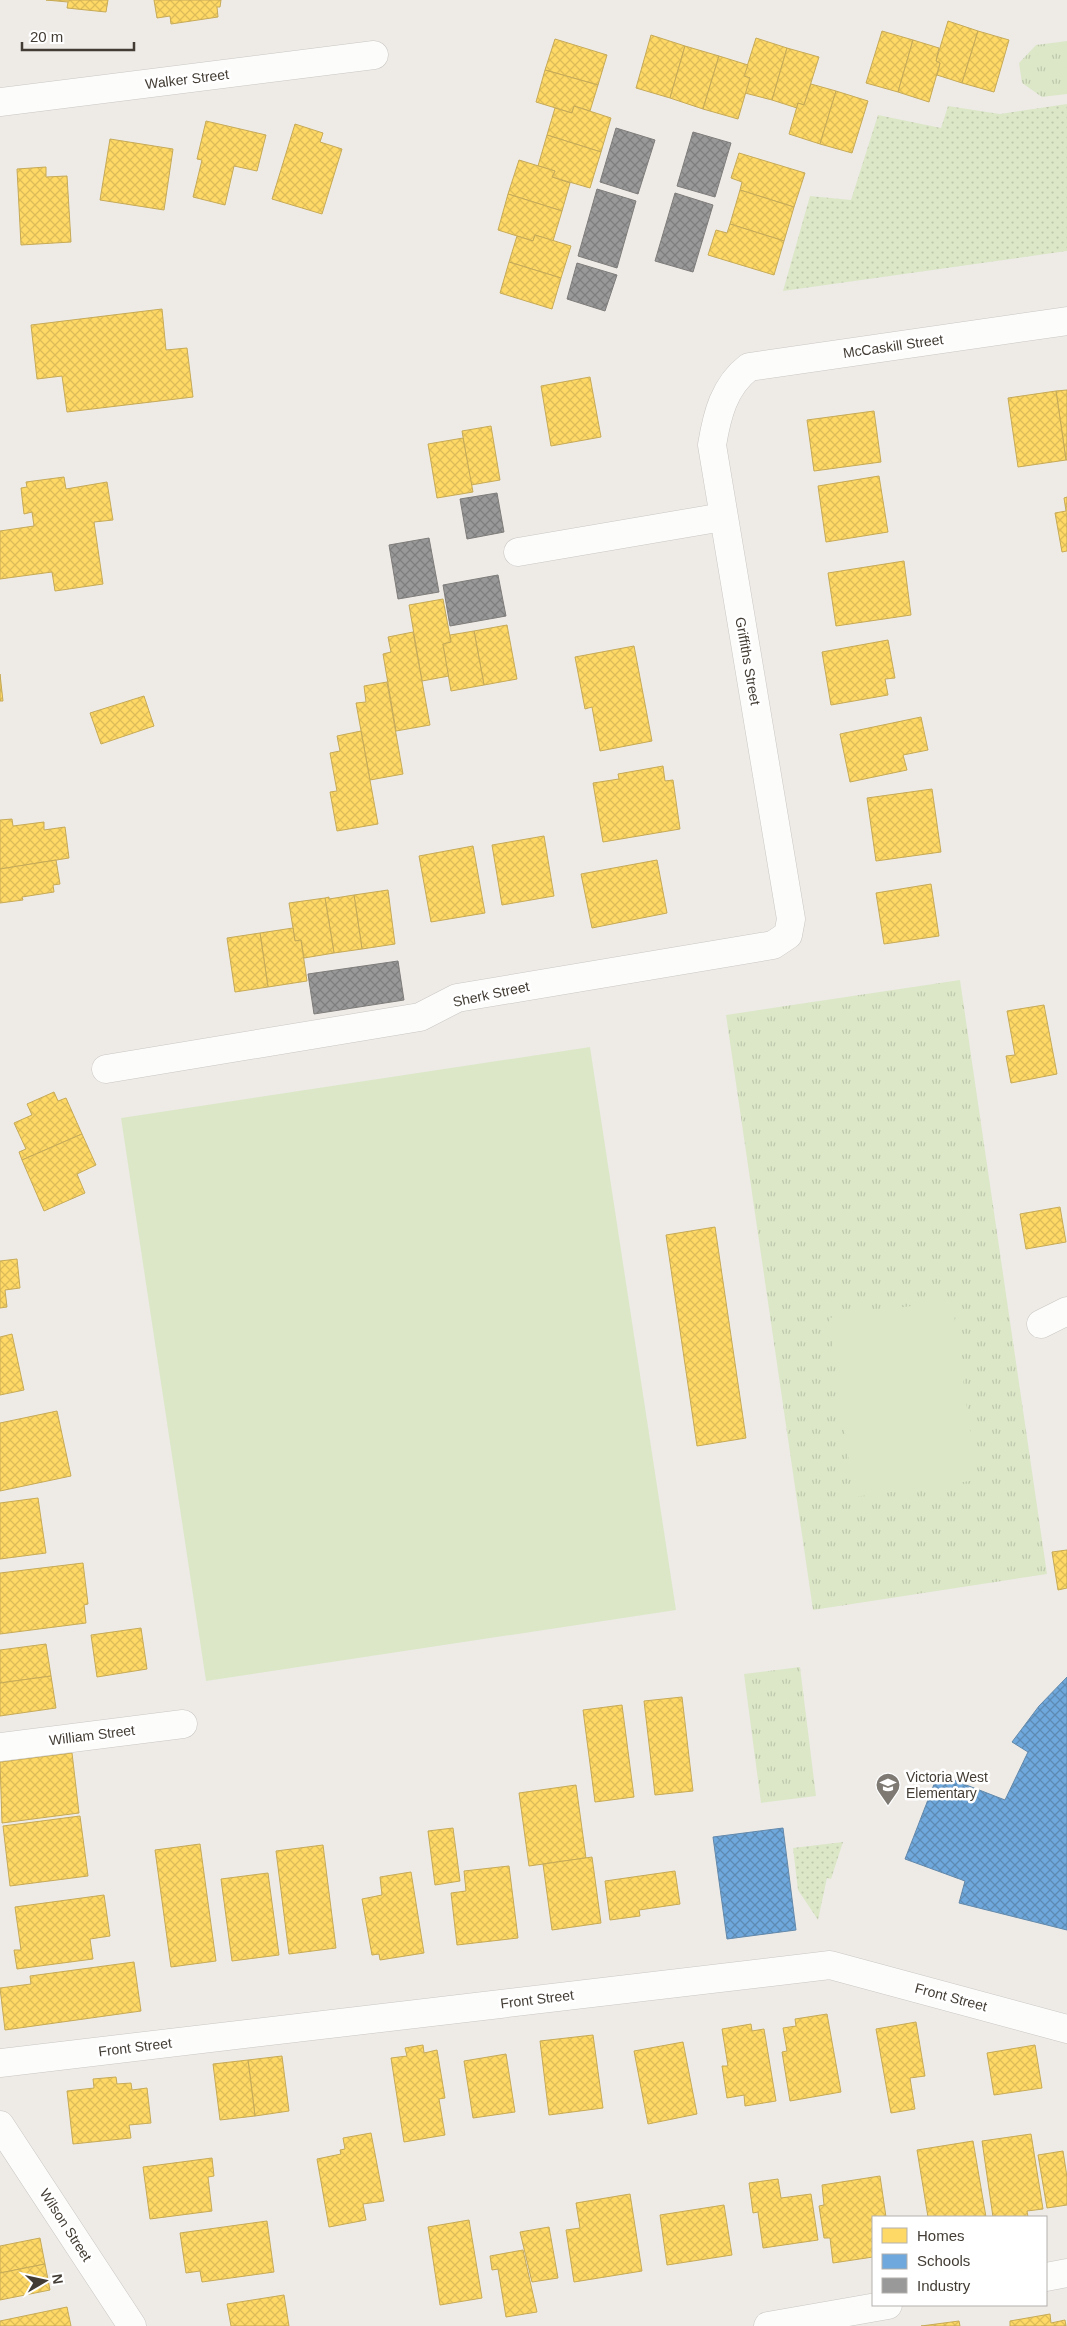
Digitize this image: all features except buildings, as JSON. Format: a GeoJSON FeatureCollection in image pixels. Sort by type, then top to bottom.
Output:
{"type":"FeatureCollection","features":[{"type":"Feature","properties":{"kind":"street","name":"Walker Street"},"geometry":{"type":"LineString","coordinates":[[0,102],[374,56]]}},
{"type":"Feature","properties":{"kind":"street","name":"McCaskill Street"},"geometry":{"type":"LineString","coordinates":[[729,389],[737,376],[750,367],[1067,321]]}},
{"type":"Feature","properties":{"kind":"street","name":"Griffiths Street"},"geometry":{"type":"LineString","coordinates":[[729,389],[718,414],[712,445],[791,919],[788,935]]}},
{"type":"Feature","properties":{"kind":"street"},"geometry":{"type":"LineString","coordinates":[[518,552],[723,517]]}},
{"type":"Feature","properties":{"kind":"street","name":"Sherk Street"},"geometry":{"type":"LineString","coordinates":[[106,1069],[420,1017],[457,998],[773,945],[788,935]]}},
{"type":"Feature","properties":{"kind":"street"},"geometry":{"type":"LineString","coordinates":[[1041,1324],[1067,1312]]}},
{"type":"Feature","properties":{"kind":"street","name":"William Street"},"geometry":{"type":"LineString","coordinates":[[0,1747],[183,1724]]}},
{"type":"Feature","properties":{"kind":"street","name":"Front Street"},"geometry":{"type":"LineString","coordinates":[[0,2063],[830,1965],[1067,2029]]}},
{"type":"Feature","properties":{"kind":"street","name":"Wilson Street"},"geometry":{"type":"LineString","coordinates":[[0,2125],[132,2326]]}},
{"type":"Feature","properties":{"kind":"street"},"geometry":{"type":"LineString","coordinates":[[1047,2276],[1067,2273]]}},
{"type":"Feature","properties":{"kind":"street"},"geometry":{"type":"LineString","coordinates":[[780,2325],[883,2306]]}},
{"type":"Feature","properties":{"kind":"green space"},"geometry":{"type":"Polygon","coordinates":[[[1067,41],[1067,94],[1042,97],[1022,83],[1019,63],[1036,45],[1067,41]]]}},
{"type":"Feature","properties":{"kind":"green space"},"geometry":{"type":"Polygon","coordinates":[[[1067,104],[1067,251],[783,291],[810,196],[851,200],[878,115],[941,128],[948,106],[1000,114],[1067,104]]]}},
{"type":"Feature","properties":{"kind":"green space"},"geometry":{"type":"Polygon","coordinates":[[[960,980],[1047,1574],[813,1610],[726,1015],[960,980]]]}},
{"type":"Feature","properties":{"kind":"green space"},"geometry":{"type":"Polygon","coordinates":[[[590,1047],[676,1610],[206,1681],[121,1118],[590,1047]]]}},
{"type":"Feature","properties":{"kind":"green space"},"geometry":{"type":"Polygon","coordinates":[[[952,1300],[977,1480],[854,1497],[829,1318],[952,1300]]]}},
{"type":"Feature","properties":{"kind":"green space"},"geometry":{"type":"Polygon","coordinates":[[[800,1667],[816,1796],[761,1803],[744,1674],[800,1667]]]}},
{"type":"Feature","properties":{"kind":"green space"},"geometry":{"type":"Polygon","coordinates":[[[843,1842],[831,1879],[827,1878],[818,1920],[798,1890],[793,1848],[843,1842]]]}},
{"type":"Feature","properties":{"kind":"place","name":"Victoria West Elementary"},"geometry":{"type":"Point","coordinates":[888,1806]}}]}
